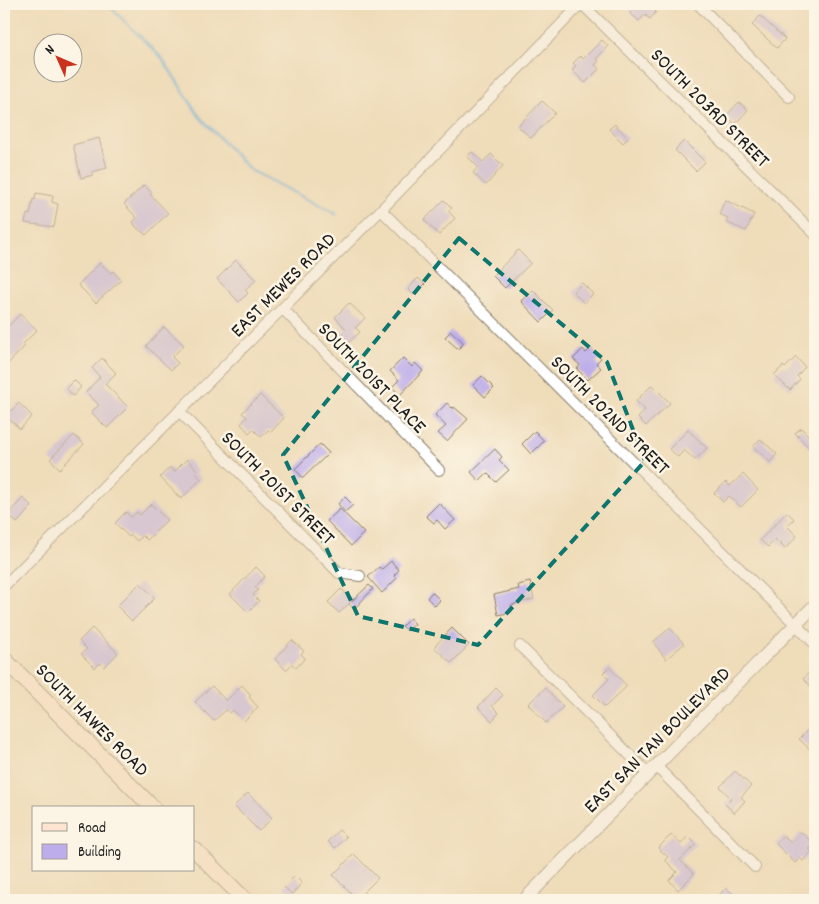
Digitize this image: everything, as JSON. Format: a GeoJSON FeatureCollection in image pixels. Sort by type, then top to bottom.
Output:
{"type":"FeatureCollection","features":[{"type":"Feature","properties":{"kind":"main road","name":"SOUTH HAWES ROAD"},"geometry":{"type":"LineString","coordinates":[[4,659],[151,806]]}},
{"type":"Feature","properties":{"kind":"main road"},"geometry":{"type":"LineString","coordinates":[[195,850],[245,900]]}},
{"type":"Feature","properties":{"kind":"street","name":"EAST MEWES ROAD"},"geometry":{"type":"LineString","coordinates":[[4,586],[283,309],[582,4]]}},
{"type":"Feature","properties":{"kind":"street","name":"SOUTH 203RD STREET"},"geometry":{"type":"LineString","coordinates":[[582,4],[815,234]]}},
{"type":"Feature","properties":{"kind":"street"},"geometry":{"type":"LineString","coordinates":[[698,4],[789,96]]}},
{"type":"Feature","properties":{"kind":"street","name":"SOUTH 202ND STREET"},"geometry":{"type":"LineString","coordinates":[[381,210],[815,644]]}},
{"type":"Feature","properties":{"kind":"street","name":"SOUTH 201ST PLACE"},"geometry":{"type":"LineString","coordinates":[[283,309],[439,470]]}},
{"type":"Feature","properties":{"kind":"street","name":"SOUTH 201ST STREET"},"geometry":{"type":"LineString","coordinates":[[179,411],[340,573],[360,576]]}},
{"type":"Feature","properties":{"kind":"street","name":"EAST SAN TAN BOULEVARD"},"geometry":{"type":"LineString","coordinates":[[524,900],[815,605]]}},
{"type":"Feature","properties":{"kind":"street"},"geometry":{"type":"LineString","coordinates":[[520,646],[755,867]]}},
{"type":"Feature","properties":{"kind":"highlighted area"},"geometry":{"type":"Polygon","coordinates":[[[459,238],[607,362],[645,461],[478,645],[358,616],[283,455],[459,238]]]}},
{"type":"Feature","properties":{"kind":"building"},"geometry":{"type":"Polygon","coordinates":[[[638,4],[647,4],[656,12],[650,19],[645,15],[639,21],[630,13],[638,4]]]}},
{"type":"Feature","properties":{"kind":"building"},"geometry":{"type":"Polygon","coordinates":[[[760,16],[785,39],[777,48],[752,25],[760,16]]]}},
{"type":"Feature","properties":{"kind":"building"},"geometry":{"type":"Polygon","coordinates":[[[602,40],[608,46],[596,59],[599,61],[595,65],[599,69],[585,83],[572,70],[576,66],[573,63],[580,56],[583,59],[602,40]]]}},
{"type":"Feature","properties":{"kind":"building"},"geometry":{"type":"Polygon","coordinates":[[[542,101],[555,113],[531,138],[518,126],[542,101]]]}},
{"type":"Feature","properties":{"kind":"building"},"geometry":{"type":"Polygon","coordinates":[[[739,102],[748,110],[735,124],[726,116],[739,102]]]}},
{"type":"Feature","properties":{"kind":"building"},"geometry":{"type":"Polygon","coordinates":[[[615,124],[628,138],[623,143],[609,129],[615,124]]]}},
{"type":"Feature","properties":{"kind":"building"},"geometry":{"type":"Polygon","coordinates":[[[99,138],[107,168],[92,172],[93,175],[81,178],[73,145],[99,138]]]}},
{"type":"Feature","properties":{"kind":"building"},"geometry":{"type":"Polygon","coordinates":[[[684,141],[705,162],[696,171],[675,150],[684,141]]]}},
{"type":"Feature","properties":{"kind":"building"},"geometry":{"type":"Polygon","coordinates":[[[472,152],[483,162],[491,154],[503,166],[486,185],[473,173],[478,167],[467,156],[472,152]]]}},
{"type":"Feature","properties":{"kind":"building"},"geometry":{"type":"Polygon","coordinates":[[[144,185],[168,213],[146,235],[136,227],[133,222],[137,218],[124,204],[144,185]]]}},
{"type":"Feature","properties":{"kind":"building"},"geometry":{"type":"Polygon","coordinates":[[[36,193],[53,196],[52,202],[58,204],[54,227],[25,223],[27,214],[30,215],[36,193]]]}},
{"type":"Feature","properties":{"kind":"building"},"geometry":{"type":"Polygon","coordinates":[[[444,200],[452,208],[448,211],[455,218],[439,235],[424,220],[444,200]]]}},
{"type":"Feature","properties":{"kind":"building"},"geometry":{"type":"Polygon","coordinates":[[[725,200],[754,214],[746,231],[726,222],[728,218],[719,214],[725,200]]]}},
{"type":"Feature","properties":{"kind":"building"},"geometry":{"type":"Polygon","coordinates":[[[518,250],[531,263],[505,288],[493,276],[518,250]]]}},
{"type":"Feature","properties":{"kind":"building"},"geometry":{"type":"Polygon","coordinates":[[[236,260],[256,280],[245,290],[248,293],[239,302],[217,279],[236,260]]]}},
{"type":"Feature","properties":{"kind":"building"},"geometry":{"type":"Polygon","coordinates":[[[100,263],[111,273],[113,271],[121,280],[96,303],[78,285],[100,263]]]}},
{"type":"Feature","properties":{"kind":"building"},"geometry":{"type":"Polygon","coordinates":[[[418,278],[425,284],[414,295],[408,289],[418,278]]]}},
{"type":"Feature","properties":{"kind":"building"},"geometry":{"type":"Polygon","coordinates":[[[582,283],[593,294],[584,303],[573,292],[582,283]]]}},
{"type":"Feature","properties":{"kind":"building"},"geometry":{"type":"Polygon","coordinates":[[[533,290],[553,310],[541,322],[521,301],[533,290]]]}},
{"type":"Feature","properties":{"kind":"building"},"geometry":{"type":"Polygon","coordinates":[[[349,303],[365,318],[355,328],[360,332],[348,343],[340,335],[346,329],[335,317],[349,303]]]}},
{"type":"Feature","properties":{"kind":"building"},"geometry":{"type":"Polygon","coordinates":[[[20,314],[37,330],[4,368],[4,331],[20,314]]]}},
{"type":"Feature","properties":{"kind":"building"},"geometry":{"type":"Polygon","coordinates":[[[164,327],[184,345],[172,357],[178,363],[171,370],[146,346],[164,327]]]}},
{"type":"Feature","properties":{"kind":"building"},"geometry":{"type":"Polygon","coordinates":[[[451,331],[464,343],[458,349],[445,337],[451,331]]]}},
{"type":"Feature","properties":{"kind":"building"},"geometry":{"type":"Polygon","coordinates":[[[591,348],[601,358],[596,363],[601,368],[588,380],[577,369],[580,365],[573,359],[583,349],[586,353],[591,348]]]}},
{"type":"Feature","properties":{"kind":"building"},"geometry":{"type":"Polygon","coordinates":[[[796,357],[805,367],[797,376],[800,379],[790,390],[774,375],[783,366],[785,368],[796,357]]]}},
{"type":"Feature","properties":{"kind":"building"},"geometry":{"type":"Polygon","coordinates":[[[102,358],[116,373],[105,384],[128,407],[107,428],[91,412],[99,405],[86,392],[100,377],[92,368],[102,358]]]}},
{"type":"Feature","properties":{"kind":"building"},"geometry":{"type":"Polygon","coordinates":[[[403,358],[412,367],[415,363],[423,371],[400,395],[392,387],[399,380],[390,371],[403,358]]]}},
{"type":"Feature","properties":{"kind":"building"},"geometry":{"type":"Polygon","coordinates":[[[482,376],[494,388],[485,397],[473,385],[482,376]]]}},
{"type":"Feature","properties":{"kind":"building"},"geometry":{"type":"Polygon","coordinates":[[[74,380],[81,387],[73,396],[66,388],[74,380]]]}},
{"type":"Feature","properties":{"kind":"building"},"geometry":{"type":"Polygon","coordinates":[[[652,385],[670,403],[646,426],[638,418],[645,410],[636,401],[652,385]]]}},
{"type":"Feature","properties":{"kind":"building"},"geometry":{"type":"Polygon","coordinates":[[[260,395],[284,418],[271,432],[268,430],[261,437],[253,429],[249,433],[241,424],[247,417],[242,413],[260,395]]]}},
{"type":"Feature","properties":{"kind":"building"},"geometry":{"type":"Polygon","coordinates":[[[19,403],[32,416],[20,429],[6,416],[19,403]]]}},
{"type":"Feature","properties":{"kind":"building"},"geometry":{"type":"Polygon","coordinates":[[[447,403],[468,419],[447,441],[438,433],[446,426],[435,415],[447,403]]]}},
{"type":"Feature","properties":{"kind":"building"},"geometry":{"type":"Polygon","coordinates":[[[801,428],[815,442],[815,454],[795,433],[801,428]]]}},
{"type":"Feature","properties":{"kind":"building"},"geometry":{"type":"Polygon","coordinates":[[[688,430],[707,448],[695,460],[684,450],[678,457],[669,449],[688,430]]]}},
{"type":"Feature","properties":{"kind":"building"},"geometry":{"type":"Polygon","coordinates":[[[535,431],[544,441],[531,454],[522,444],[535,431]]]}},
{"type":"Feature","properties":{"kind":"building"},"geometry":{"type":"Polygon","coordinates":[[[74,435],[84,444],[60,469],[50,459],[74,435]]]}},
{"type":"Feature","properties":{"kind":"building"},"geometry":{"type":"Polygon","coordinates":[[[760,439],[777,454],[770,462],[753,447],[760,439]]]}},
{"type":"Feature","properties":{"kind":"building"},"geometry":{"type":"Polygon","coordinates":[[[320,444],[329,453],[303,478],[295,469],[320,444]]]}},
{"type":"Feature","properties":{"kind":"building"},"geometry":{"type":"Polygon","coordinates":[[[495,449],[502,457],[499,460],[509,470],[496,482],[487,473],[479,481],[471,472],[495,449]]]}},
{"type":"Feature","properties":{"kind":"building"},"geometry":{"type":"Polygon","coordinates":[[[187,459],[198,471],[196,473],[201,479],[181,499],[160,477],[170,467],[174,472],[187,459]]]}},
{"type":"Feature","properties":{"kind":"building"},"geometry":{"type":"Polygon","coordinates":[[[743,474],[758,490],[741,507],[729,496],[723,502],[714,493],[726,482],[730,486],[743,474]]]}},
{"type":"Feature","properties":{"kind":"building"},"geometry":{"type":"Polygon","coordinates":[[[345,497],[353,505],[345,512],[338,504],[345,497]]]}},
{"type":"Feature","properties":{"kind":"building"},"geometry":{"type":"Polygon","coordinates":[[[23,498],[32,506],[17,523],[8,514],[23,498]]]}},
{"type":"Feature","properties":{"kind":"building"},"geometry":{"type":"Polygon","coordinates":[[[439,503],[455,520],[445,529],[437,520],[434,523],[426,516],[439,503]]]}},
{"type":"Feature","properties":{"kind":"building"},"geometry":{"type":"Polygon","coordinates":[[[151,504],[167,520],[147,540],[143,536],[137,541],[131,535],[129,537],[115,523],[126,512],[131,517],[137,512],[140,515],[151,504]]]}},
{"type":"Feature","properties":{"kind":"building"},"geometry":{"type":"Polygon","coordinates":[[[340,509],[364,533],[351,546],[327,521],[340,509]]]}},
{"type":"Feature","properties":{"kind":"building"},"geometry":{"type":"Polygon","coordinates":[[[787,512],[794,519],[787,526],[797,536],[785,549],[775,539],[768,547],[760,540],[787,512]]]}},
{"type":"Feature","properties":{"kind":"building"},"geometry":{"type":"Polygon","coordinates":[[[391,561],[399,570],[394,575],[397,578],[382,593],[368,577],[379,567],[382,569],[391,561]]]}},
{"type":"Feature","properties":{"kind":"building"},"geometry":{"type":"Polygon","coordinates":[[[256,567],[265,576],[255,587],[258,590],[253,595],[259,601],[248,612],[230,594],[256,567]]]}},
{"type":"Feature","properties":{"kind":"building"},"geometry":{"type":"Polygon","coordinates":[[[530,582],[534,599],[511,605],[512,612],[498,615],[494,595],[519,589],[518,585],[530,582]]]}},
{"type":"Feature","properties":{"kind":"building"},"geometry":{"type":"Polygon","coordinates":[[[140,583],[155,598],[132,621],[117,606],[140,583]]]}},
{"type":"Feature","properties":{"kind":"building"},"geometry":{"type":"Polygon","coordinates":[[[369,585],[373,589],[354,609],[349,604],[369,585]]]}},
{"type":"Feature","properties":{"kind":"building"},"geometry":{"type":"Polygon","coordinates":[[[341,589],[353,600],[339,613],[328,602],[341,589]]]}},
{"type":"Feature","properties":{"kind":"building"},"geometry":{"type":"Polygon","coordinates":[[[432,592],[440,600],[435,606],[427,598],[432,592]]]}},
{"type":"Feature","properties":{"kind":"building"},"geometry":{"type":"Polygon","coordinates":[[[410,618],[415,624],[407,631],[402,626],[410,618]]]}},
{"type":"Feature","properties":{"kind":"building"},"geometry":{"type":"Polygon","coordinates":[[[92,628],[118,653],[104,667],[100,663],[95,668],[81,654],[87,649],[79,641],[92,628]]]}},
{"type":"Feature","properties":{"kind":"building"},"geometry":{"type":"Polygon","coordinates":[[[452,628],[469,645],[451,663],[434,647],[452,628]]]}},
{"type":"Feature","properties":{"kind":"building"},"geometry":{"type":"Polygon","coordinates":[[[670,628],[684,644],[666,659],[653,642],[670,628]]]}},
{"type":"Feature","properties":{"kind":"building"},"geometry":{"type":"Polygon","coordinates":[[[292,640],[304,651],[301,654],[305,658],[296,668],[292,664],[286,670],[275,659],[292,640]]]}},
{"type":"Feature","properties":{"kind":"building"},"geometry":{"type":"Polygon","coordinates":[[[815,666],[815,690],[803,679],[815,666]]]}},
{"type":"Feature","properties":{"kind":"building"},"geometry":{"type":"Polygon","coordinates":[[[609,667],[627,686],[605,707],[593,695],[609,679],[603,673],[609,667]]]}},
{"type":"Feature","properties":{"kind":"building"},"geometry":{"type":"Polygon","coordinates":[[[242,685],[258,707],[244,721],[233,710],[230,713],[226,710],[214,721],[195,702],[212,686],[226,701],[242,685]]]}},
{"type":"Feature","properties":{"kind":"building"},"geometry":{"type":"Polygon","coordinates":[[[496,688],[503,695],[492,706],[499,713],[492,721],[478,707],[496,688]]]}},
{"type":"Feature","properties":{"kind":"building"},"geometry":{"type":"Polygon","coordinates":[[[545,688],[563,707],[546,723],[528,704],[545,688]]]}},
{"type":"Feature","properties":{"kind":"building"},"geometry":{"type":"Polygon","coordinates":[[[815,722],[815,746],[811,750],[799,739],[815,722]]]}},
{"type":"Feature","properties":{"kind":"building"},"geometry":{"type":"Polygon","coordinates":[[[735,771],[751,786],[741,797],[745,801],[734,813],[725,804],[731,798],[720,787],[735,771]]]}},
{"type":"Feature","properties":{"kind":"building"},"geometry":{"type":"Polygon","coordinates":[[[248,793],[272,818],[259,831],[234,806],[248,793]]]}},
{"type":"Feature","properties":{"kind":"building"},"geometry":{"type":"Polygon","coordinates":[[[339,830],[346,837],[335,848],[328,841],[339,830]]]}},
{"type":"Feature","properties":{"kind":"building"},"geometry":{"type":"Polygon","coordinates":[[[801,832],[814,844],[809,849],[812,851],[803,861],[800,858],[795,863],[776,844],[783,836],[791,843],[801,832]]]}},
{"type":"Feature","properties":{"kind":"building"},"geometry":{"type":"Polygon","coordinates":[[[671,835],[681,844],[688,836],[696,844],[680,860],[694,874],[678,890],[669,880],[677,872],[665,860],[668,857],[658,848],[671,835]]]}},
{"type":"Feature","properties":{"kind":"building"},"geometry":{"type":"Polygon","coordinates":[[[354,854],[378,878],[357,899],[333,875],[354,854]]]}},
{"type":"Feature","properties":{"kind":"building"},"geometry":{"type":"Polygon","coordinates":[[[295,876],[302,883],[292,894],[284,887],[295,876]]]}},
{"type":"Feature","properties":{"kind":"building"},"geometry":{"type":"Polygon","coordinates":[[[726,888],[740,900],[722,900],[718,896],[726,888]]]}},
{"type":"Feature","properties":{"kind":"waterway"},"geometry":{"type":"LineString","coordinates":[[107,4],[162,58],[199,116],[250,170],[336,214]]}}]}
